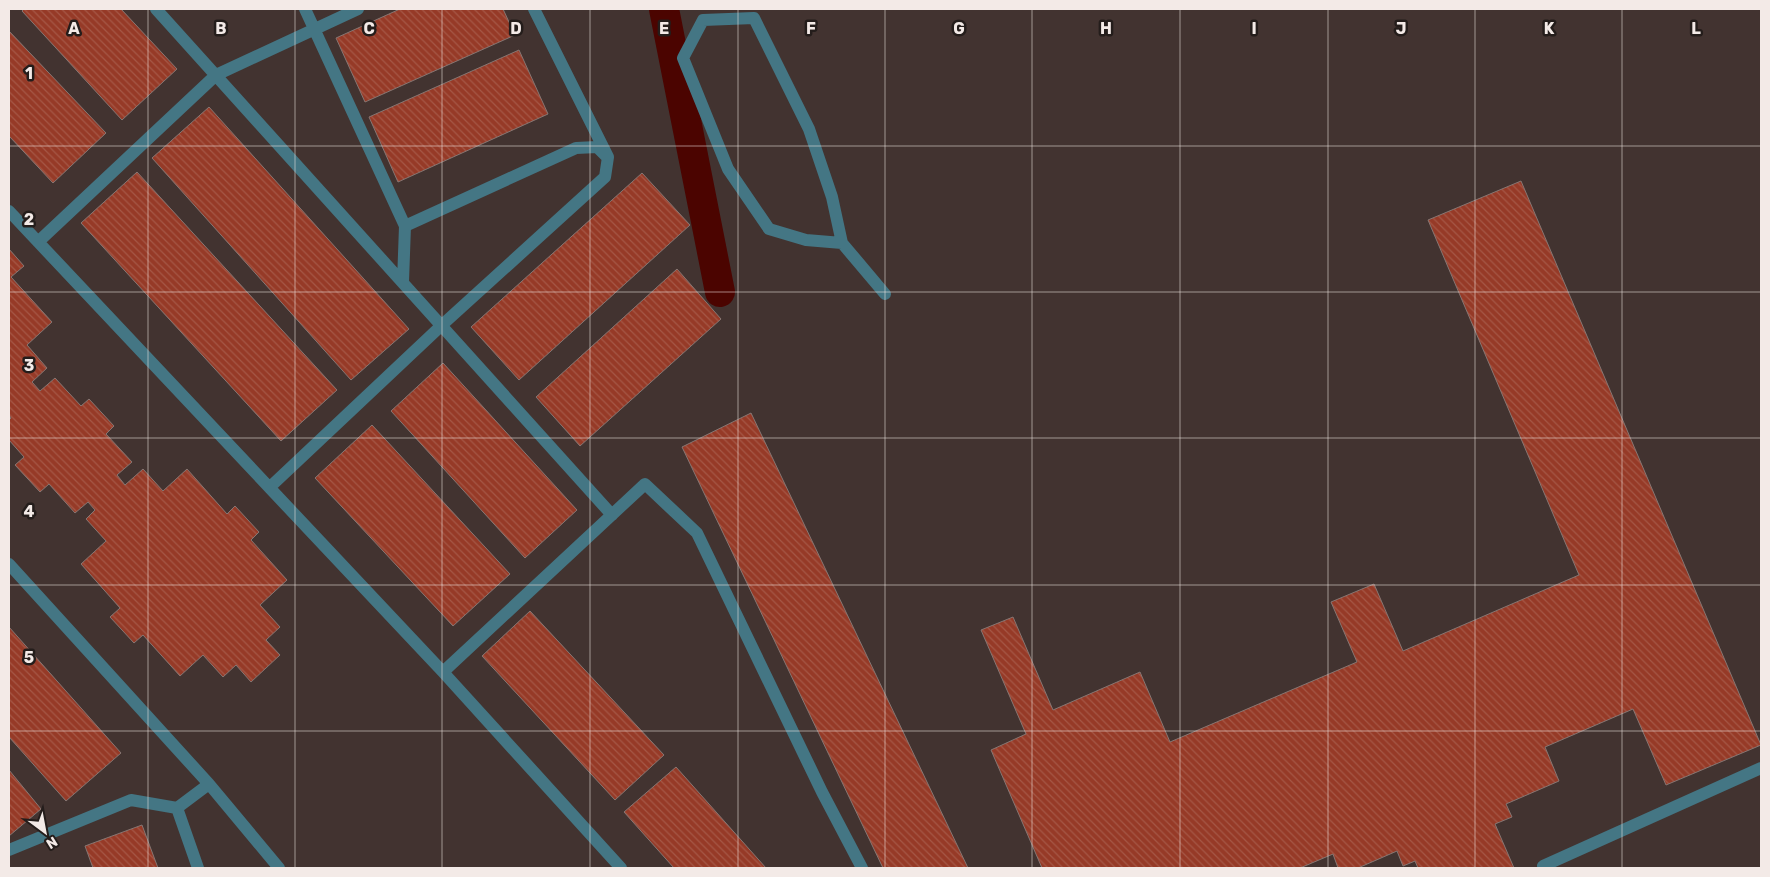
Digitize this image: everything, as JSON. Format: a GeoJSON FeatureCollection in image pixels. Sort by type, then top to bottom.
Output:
{"type":"FeatureCollection","features":[{"type":"Feature","properties":{"kind":"street"},"geometry":{"type":"LineString","coordinates":[[156,9],[612,515]]}},
{"type":"Feature","properties":{"kind":"street"},"geometry":{"type":"LineString","coordinates":[[305,9],[405,226],[403,282]]}},
{"type":"Feature","properties":{"kind":"street"},"geometry":{"type":"LineString","coordinates":[[38,242],[216,75],[358,9]]}},
{"type":"Feature","properties":{"kind":"street"},"geometry":{"type":"LineString","coordinates":[[270,487],[605,177],[608,157],[534,9]]}},
{"type":"Feature","properties":{"kind":"street"},"geometry":{"type":"LineString","coordinates":[[842,243],[806,240],[769,229],[728,169],[683,58],[702,20],[754,18],[808,129],[832,197],[842,243],[885,294]]}},
{"type":"Feature","properties":{"kind":"street"},"geometry":{"type":"LineString","coordinates":[[405,226],[576,148],[597,147],[608,157]]}},
{"type":"Feature","properties":{"kind":"street"},"geometry":{"type":"LineString","coordinates":[[9,211],[443,672],[621,868]]}},
{"type":"Feature","properties":{"kind":"street"},"geometry":{"type":"LineString","coordinates":[[443,672],[645,484],[697,533],[822,792],[862,868]]}},
{"type":"Feature","properties":{"kind":"street"},"geometry":{"type":"LineString","coordinates":[[9,564],[209,784],[279,868]]}},
{"type":"Feature","properties":{"kind":"street"},"geometry":{"type":"LineString","coordinates":[[1544,868],[1543,866],[1761,768]]}},
{"type":"Feature","properties":{"kind":"street"},"geometry":{"type":"LineString","coordinates":[[9,850],[131,800],[177,808],[209,784]]}},
{"type":"Feature","properties":{"kind":"street"},"geometry":{"type":"LineString","coordinates":[[177,808],[198,868]]}},
{"type":"Feature","properties":{"kind":"building"},"geometry":{"type":"Polygon","coordinates":[[[24,9],[121,9],[177,69],[122,120],[22,11],[24,9]]]}},
{"type":"Feature","properties":{"kind":"building"},"geometry":{"type":"Polygon","coordinates":[[[400,9],[503,9],[515,35],[365,102],[336,38],[400,9]]]}},
{"type":"Feature","properties":{"kind":"building"},"geometry":{"type":"Polygon","coordinates":[[[9,31],[106,133],[53,183],[9,136],[9,31]]]}},
{"type":"Feature","properties":{"kind":"building"},"geometry":{"type":"Polygon","coordinates":[[[519,50],[548,114],[398,182],[369,117],[519,50]]]}},
{"type":"Feature","properties":{"kind":"building"},"geometry":{"type":"Polygon","coordinates":[[[209,107],[409,329],[351,380],[152,158],[209,107]]]}},
{"type":"Feature","properties":{"kind":"building"},"geometry":{"type":"Polygon","coordinates":[[[137,172],[337,390],[281,441],[81,223],[137,172]]]}},
{"type":"Feature","properties":{"kind":"building"},"geometry":{"type":"Polygon","coordinates":[[[642,173],[690,225],[519,380],[471,327],[642,173]]]}},
{"type":"Feature","properties":{"kind":"building"},"geometry":{"type":"Polygon","coordinates":[[[1521,181],[1761,745],[1666,785],[1633,709],[1545,747],[1559,781],[1506,804],[1512,817],[1495,824],[1514,868],[1418,868],[1415,861],[1403,866],[1397,851],[1358,868],[1338,868],[1333,854],[1300,868],[1042,868],[991,750],[1026,734],[981,630],[1013,617],[1053,710],[1140,672],[1170,742],[1357,662],[1331,602],[1374,584],[1403,651],[1579,575],[1428,220],[1521,181]]]}},
{"type":"Feature","properties":{"kind":"building"},"geometry":{"type":"Polygon","coordinates":[[[9,249],[24,266],[11,277],[52,322],[27,345],[47,368],[32,382],[40,391],[55,378],[81,406],[89,399],[114,426],[106,434],[132,462],[117,475],[125,485],[143,469],[163,491],[187,469],[227,514],[235,506],[259,532],[251,540],[287,580],[260,605],[280,627],[266,640],[280,655],[251,682],[236,665],[223,677],[203,655],[180,676],[143,635],[134,643],[110,617],[120,608],[81,564],[106,541],[86,519],[95,510],[88,502],[75,513],[49,484],[40,492],[15,465],[24,457],[9,440],[9,420],[11,418],[9,415],[9,249]]]}},
{"type":"Feature","properties":{"kind":"building"},"geometry":{"type":"Polygon","coordinates":[[[677,269],[721,319],[580,446],[536,397],[677,269]]]}},
{"type":"Feature","properties":{"kind":"building"},"geometry":{"type":"Polygon","coordinates":[[[443,363],[577,510],[525,558],[391,411],[443,363]]]}},
{"type":"Feature","properties":{"kind":"building"},"geometry":{"type":"Polygon","coordinates":[[[751,413],[968,868],[883,868],[682,447],[751,413]]]}},
{"type":"Feature","properties":{"kind":"building"},"geometry":{"type":"Polygon","coordinates":[[[372,425],[510,574],[453,626],[315,478],[372,425]]]}},
{"type":"Feature","properties":{"kind":"building"},"geometry":{"type":"Polygon","coordinates":[[[530,611],[664,755],[615,800],[482,656],[530,611]]]}},
{"type":"Feature","properties":{"kind":"building"},"geometry":{"type":"Polygon","coordinates":[[[9,627],[121,753],[66,801],[9,737],[9,627]]]}},
{"type":"Feature","properties":{"kind":"building"},"geometry":{"type":"Polygon","coordinates":[[[676,767],[766,868],[674,868],[624,812],[676,767]]]}},
{"type":"Feature","properties":{"kind":"building"},"geometry":{"type":"Polygon","coordinates":[[[9,770],[41,809],[9,836],[9,770]]]}},
{"type":"Feature","properties":{"kind":"building"},"geometry":{"type":"Polygon","coordinates":[[[142,825],[158,868],[93,868],[85,846],[142,825]]]}},
{"type":"Feature","properties":{"kind":"waterway"},"geometry":{"type":"LineString","coordinates":[[664,9],[720,292]]}}]}
